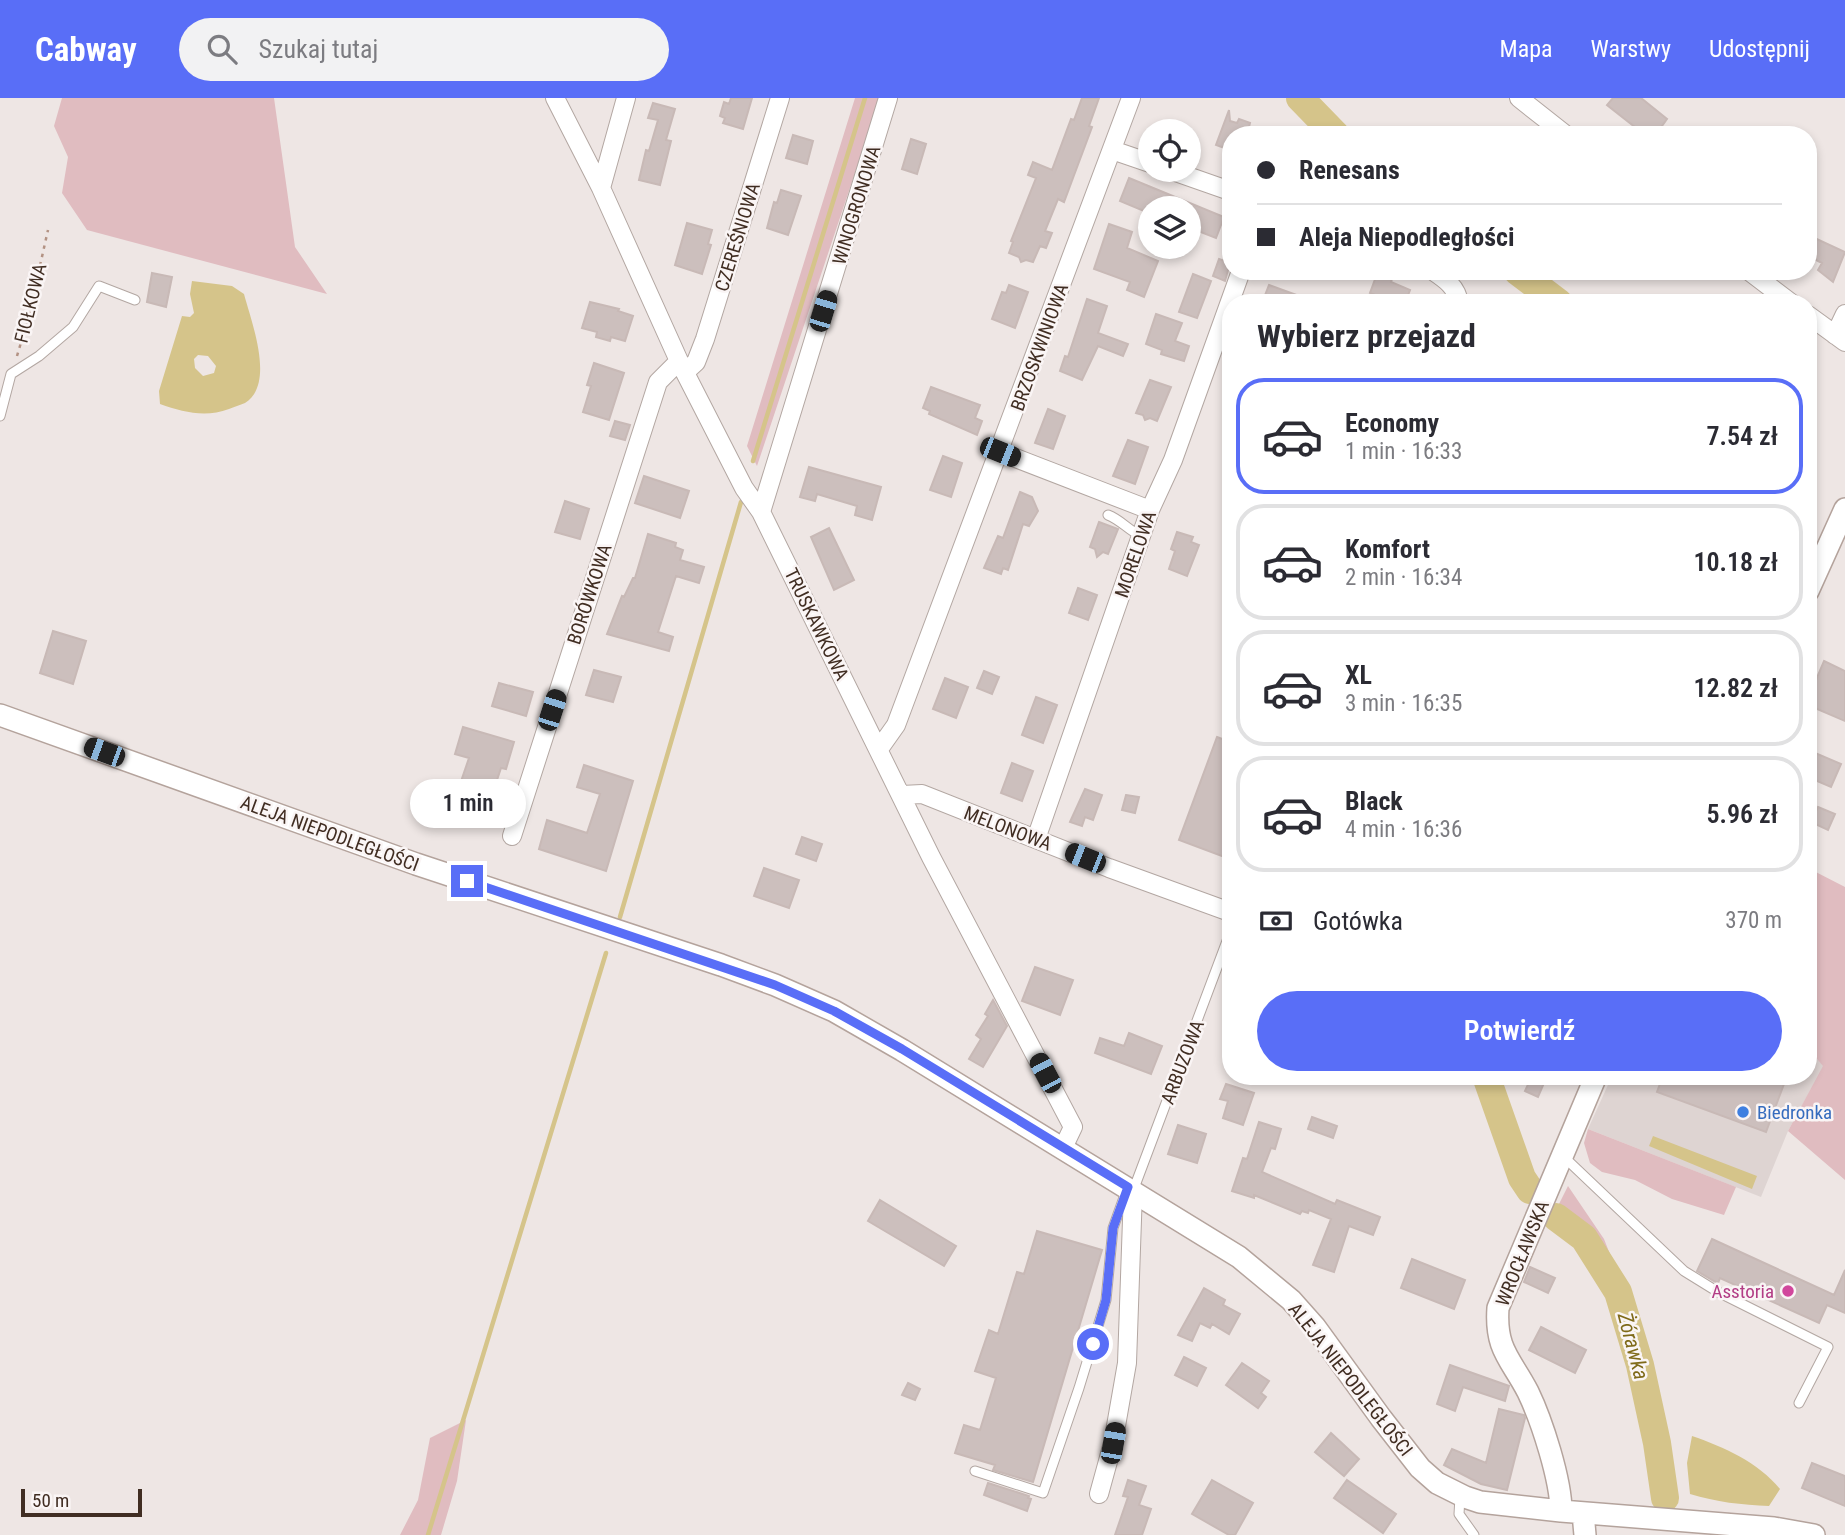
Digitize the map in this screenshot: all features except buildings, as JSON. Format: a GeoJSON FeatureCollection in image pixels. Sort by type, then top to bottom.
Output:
{"type":"FeatureCollection","features":[{"type":"Feature","properties":{"kind":"street","name":"TRUSKAWKOWA"},"geometry":{"type":"LineString","coordinates":[[555,98],[601,188],[682,366],[744,488],[761,512],[931,857],[1073,1127],[1063,1148]]}},
{"type":"Feature","properties":{"kind":"street"},"geometry":{"type":"LineString","coordinates":[[601,188],[626,98]]}},
{"type":"Feature","properties":{"kind":"street","name":"CZEREŚNIOWA"},"geometry":{"type":"LineString","coordinates":[[682,366],[696,362],[705,339],[780,98]]}},
{"type":"Feature","properties":{"kind":"street","name":"WINOGRONOWA"},"geometry":{"type":"LineString","coordinates":[[761,512],[888,98]]}},
{"type":"Feature","properties":{"kind":"street","name":"BRZOSKWINIOWA"},"geometry":{"type":"LineString","coordinates":[[879,749],[896,724],[1131,98]]}},
{"type":"Feature","properties":{"kind":"street"},"geometry":{"type":"LineString","coordinates":[[1519,98],[1555,126]]}},
{"type":"Feature","properties":{"kind":"street"},"geometry":{"type":"LineString","coordinates":[[1112,150],[1138,159]]}},
{"type":"Feature","properties":{"kind":"street"},"geometry":{"type":"LineString","coordinates":[[1201,181],[1222,188]]}},
{"type":"Feature","properties":{"kind":"street"},"geometry":{"type":"LineString","coordinates":[[1446,280],[1456,294]]}},
{"type":"Feature","properties":{"kind":"street"},"geometry":{"type":"LineString","coordinates":[[1761,280],[1779,294]]}},
{"type":"Feature","properties":{"kind":"street"},"geometry":{"type":"LineString","coordinates":[[1817,321],[1840,338],[1845,314]]}},
{"type":"Feature","properties":{"kind":"street","name":"MORELOWA"},"geometry":{"type":"LineString","coordinates":[[1037,839],[1150,510],[1173,460],[1222,324]]}},
{"type":"Feature","properties":{"kind":"street","name":"BORÓWKOWA"},"geometry":{"type":"LineString","coordinates":[[512,836],[657,382],[682,366]]}},
{"type":"Feature","properties":{"kind":"street"},"geometry":{"type":"LineString","coordinates":[[1000,452],[1150,510]]}},
{"type":"Feature","properties":{"kind":"street"},"geometry":{"type":"LineString","coordinates":[[1817,572],[1845,509]]}},
{"type":"Feature","properties":{"kind":"street","name":"ALEJA NIEPODLEGŁOŚCI"},"geometry":{"type":"LineString","coordinates":[[0,715],[416,864],[775,985],[834,1011],[902,1049],[1239,1257],[1291,1300],[1315,1327],[1420,1468],[1437,1483],[1461,1495],[1480,1502],[1774,1528],[1814,1535]]}},
{"type":"Feature","properties":{"kind":"street","name":"MELONOWA"},"geometry":{"type":"LineString","coordinates":[[902,795],[922,794],[1109,868],[1222,909]]}},
{"type":"Feature","properties":{"kind":"street","name":"WROCŁAWSKA"},"geometry":{"type":"LineString","coordinates":[[1561,1511],[1558,1484],[1534,1406],[1501,1346],[1497,1321],[1498,1308],[1592,1085]]}},
{"type":"Feature","properties":{"kind":"street"},"geometry":{"type":"LineString","coordinates":[[1098,1494],[1113,1443],[1127,1363],[1130,1189]]}},
{"type":"Feature","properties":{"kind":"street"},"geometry":{"type":"LineString","coordinates":[[1583,1513],[1585,1535]]}},
{"type":"Feature","properties":{"kind":"lane"},"geometry":{"type":"LineString","coordinates":[[0,416],[12,374],[39,356],[73,327],[99,286],[135,300]]}},
{"type":"Feature","properties":{"kind":"lane"},"geometry":{"type":"LineString","coordinates":[[1108,515],[1120,520],[1128,530],[1141,536]]}},
{"type":"Feature","properties":{"kind":"lane","name":"ARBUZOWA"},"geometry":{"type":"LineString","coordinates":[[975,1471],[1043,1493],[1106,1300],[1113,1228],[1222,953]]}},
{"type":"Feature","properties":{"kind":"lane"},"geometry":{"type":"LineString","coordinates":[[1562,1156],[1684,1271],[1718,1292],[1828,1347],[1798,1403]]}},
{"type":"Feature","properties":{"kind":"lane"},"geometry":{"type":"LineString","coordinates":[[1461,1495],[1459,1514],[1474,1535]]}},
{"type":"Feature","properties":{"kind":"path","name":"FIOŁKOWA"},"geometry":{"type":"LineString","coordinates":[[12,374],[28,319],[48,230]]}},
{"type":"Feature","properties":{"kind":"shaded area"},"geometry":{"type":"Polygon","coordinates":[[[62,98],[274,98],[295,247],[327,294],[87,230],[62,193],[68,157],[54,126],[62,98]]]}},
{"type":"Feature","properties":{"kind":"shaded area"},"geometry":{"type":"Polygon","coordinates":[[[855,98],[880,98],[757,466],[747,446],[855,98]]]}},
{"type":"Feature","properties":{"kind":"shaded area"},"geometry":{"type":"Polygon","coordinates":[[[192,281],[232,286],[244,294],[256,335],[260,367],[259,382],[254,394],[245,403],[211,413],[186,411],[160,404],[159,391],[182,316],[190,317],[194,313],[190,294],[192,281]],[[198,355],[194,359],[195,368],[203,376],[214,373],[216,366],[208,356],[198,355]]]}},
{"type":"Feature","properties":{"kind":"shaded area"},"geometry":{"type":"Polygon","coordinates":[[[1817,873],[1845,887],[1845,1180],[1788,1131],[1813,1085],[1817,1085],[1817,1077],[1823,1066],[1817,1059],[1817,873]]]}},
{"type":"Feature","properties":{"kind":"shaded area"},"geometry":{"type":"Polygon","coordinates":[[[1817,1059],[1824,1066],[1817,1079],[1817,1059]]]}},
{"type":"Feature","properties":{"kind":"shaded area"},"geometry":{"type":"Polygon","coordinates":[[[1608,1085],[1813,1085],[1788,1131],[1761,1197],[1588,1129],[1608,1085]]]}},
{"type":"Feature","properties":{"kind":"shaded area"},"geometry":{"type":"Polygon","coordinates":[[[1588,1129],[1736,1187],[1724,1215],[1672,1199],[1635,1180],[1602,1172],[1590,1163],[1584,1143],[1588,1129]]]}},
{"type":"Feature","properties":{"kind":"shaded area"},"geometry":{"type":"Polygon","coordinates":[[[1653,1136],[1757,1176],[1752,1189],[1649,1146],[1653,1136]]]}},
{"type":"Feature","properties":{"kind":"shaded area"},"geometry":{"type":"Polygon","coordinates":[[[1568,1186],[1604,1239],[1649,1353],[1668,1434],[1663,1443],[1643,1353],[1617,1284],[1559,1204],[1568,1186]]]}},
{"type":"Feature","properties":{"kind":"shaded area"},"geometry":{"type":"Polygon","coordinates":[[[466,1420],[457,1481],[441,1535],[400,1535],[418,1500],[430,1438],[466,1420]]]}},
{"type":"Feature","properties":{"kind":"shaded area"},"geometry":{"type":"Polygon","coordinates":[[[1692,1436],[1740,1456],[1771,1479],[1780,1489],[1769,1506],[1729,1503],[1690,1494],[1687,1463],[1692,1436]]]}},
{"type":"Feature","properties":{"kind":"waterway"},"geometry":{"type":"LineString","coordinates":[[753,461],[865,98]]}},
{"type":"Feature","properties":{"kind":"waterway","name":"Żórawka"},"geometry":{"type":"LineString","coordinates":[[1300,98],[1327,126]]}},
{"type":"Feature","properties":{"kind":"waterway","name":"Żórawka"},"geometry":{"type":"LineString","coordinates":[[1529,280],[1547,294]]}},
{"type":"Feature","properties":{"kind":"waterway"},"geometry":{"type":"LineString","coordinates":[[620,917],[741,502]]}},
{"type":"Feature","properties":{"kind":"waterway"},"geometry":{"type":"LineString","coordinates":[[428,1535],[606,953]]}},
{"type":"Feature","properties":{"kind":"waterway","name":"Żórawka"},"geometry":{"type":"LineString","coordinates":[[1489,1085],[1522,1178],[1530,1190]]}},
{"type":"Feature","properties":{"kind":"waterway","name":"Żórawka"},"geometry":{"type":"LineString","coordinates":[[1556,1217],[1584,1238],[1618,1292],[1640,1365],[1657,1443],[1665,1498]]}},
{"type":"Feature","properties":{"kind":"place","name":"Biedronka"},"geometry":{"type":"Point","coordinates":[1743,1112]}},
{"type":"Feature","properties":{"kind":"place","name":"Asstoria"},"geometry":{"type":"Point","coordinates":[1788,1291]}},
{"type":"Feature","properties":{"kind":"route"},"geometry":{"type":"LineString","coordinates":[[467,881],[721,965],[834,1011],[902,1049],[1128,1187],[1113,1228],[1106,1300],[1093,1344]]}}]}
